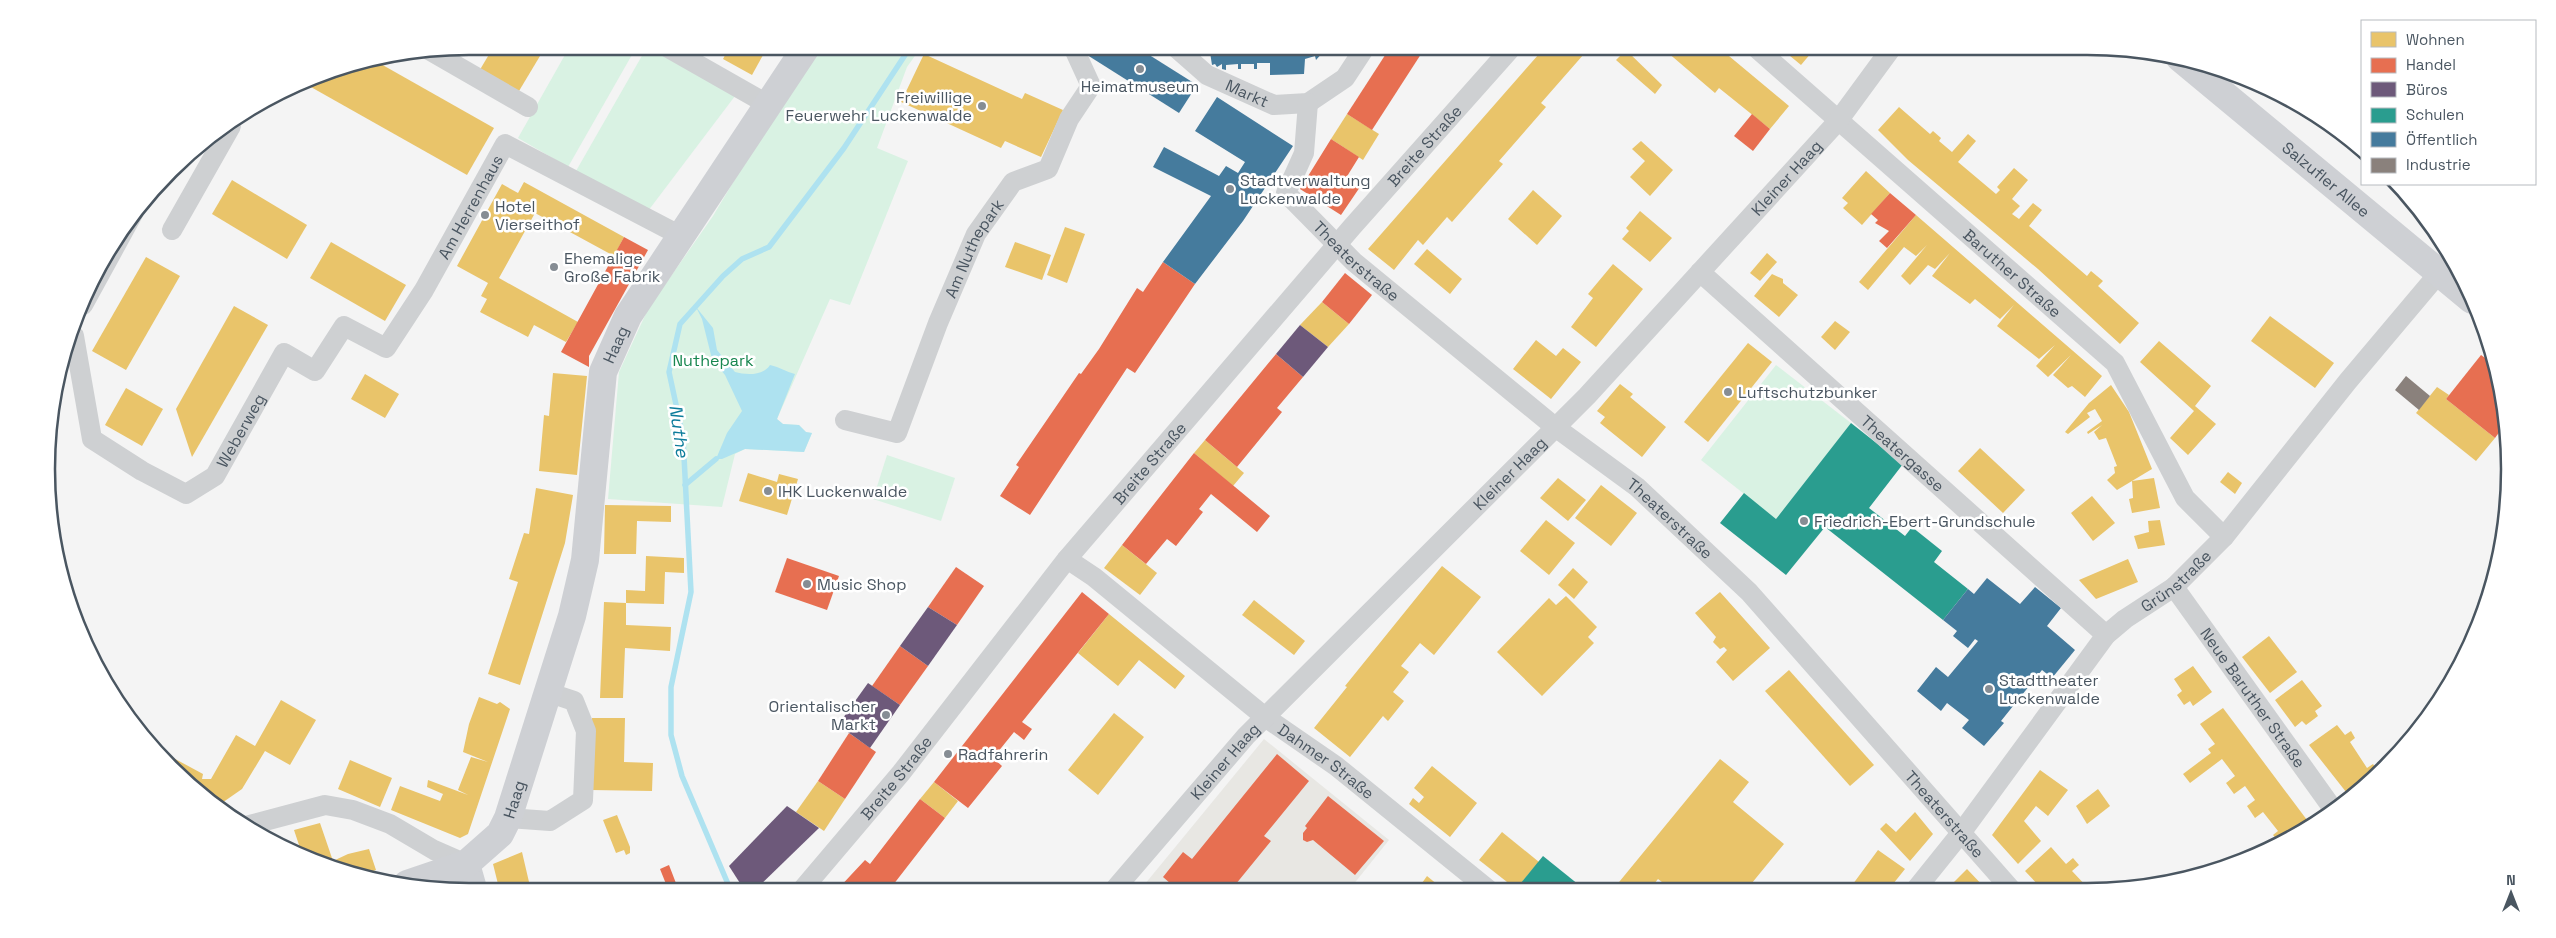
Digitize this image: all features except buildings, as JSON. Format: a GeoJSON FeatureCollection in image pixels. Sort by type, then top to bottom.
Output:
{"type":"FeatureCollection","features":[{"type":"Feature","properties":{"kind":"main road","name":"Haag"},"geometry":{"type":"LineString","coordinates":[[466,864],[500,834],[508,818],[572,616],[585,560],[603,372],[628,316],[683,237],[767,104],[802,55]]}},
{"type":"Feature","properties":{"kind":"main road","name":"Salzufler Allee"},"geometry":{"type":"LineString","coordinates":[[2194,69],[2446,266]]}},
{"type":"Feature","properties":{"kind":"main road"},"geometry":{"type":"LineString","coordinates":[[420,880],[466,864],[471,883]]}},
{"type":"Feature","properties":{"kind":"street"},"geometry":{"type":"LineString","coordinates":[[680,55],[767,104]]}},
{"type":"Feature","properties":{"kind":"street","name":"Am Nuthepark"},"geometry":{"type":"LineString","coordinates":[[845,420],[897,433],[938,323],[976,234],[1013,182],[1048,169],[1069,119],[1091,86],[1077,55]]}},
{"type":"Feature","properties":{"kind":"street","name":"Markt"},"geometry":{"type":"LineString","coordinates":[[1184,55],[1207,75],[1274,105],[1308,103]]}},
{"type":"Feature","properties":{"kind":"street"},"geometry":{"type":"LineString","coordinates":[[1308,103],[1345,78],[1360,55]]}},
{"type":"Feature","properties":{"kind":"street","name":"Breite Straße"},"geometry":{"type":"LineString","coordinates":[[807,883],[901,773],[1067,559],[1336,245],[1505,55]]}},
{"type":"Feature","properties":{"kind":"street","name":"Baruther Straße"},"geometry":{"type":"LineString","coordinates":[[1764,55],[2115,363],[2185,498],[2224,537]]}},
{"type":"Feature","properties":{"kind":"street","name":"Kleiner Haag"},"geometry":{"type":"LineString","coordinates":[[1120,883],[1246,736],[1586,396],[1838,121],[1886,55]]}},
{"type":"Feature","properties":{"kind":"street"},"geometry":{"type":"LineString","coordinates":[[440,56],[528,107]]}},
{"type":"Feature","properties":{"kind":"street","name":"Theaterstraße"},"geometry":{"type":"LineString","coordinates":[[1308,103],[1304,153],[1286,193],[1336,245],[1555,427],[1637,487],[1749,592],[2006,883]]}},
{"type":"Feature","properties":{"kind":"street"},"geometry":{"type":"LineString","coordinates":[[172,230],[226,134]]}},
{"type":"Feature","properties":{"kind":"street","name":"Am Herrenhaus"},"geometry":{"type":"LineString","coordinates":[[344,326],[386,348],[424,290],[505,144],[683,237]]}},
{"type":"Feature","properties":{"kind":"street","name":"Grünstraße"},"geometry":{"type":"LineString","coordinates":[[1921,883],[1961,833],[2106,636],[2125,619],[2174,587],[2224,537],[2348,381],[2446,266]]}},
{"type":"Feature","properties":{"kind":"street","name":"Theatergasse"},"geometry":{"type":"LineString","coordinates":[[1700,272],[2106,636]]}},
{"type":"Feature","properties":{"kind":"street","name":"Weberweg"},"geometry":{"type":"LineString","coordinates":[[75,342],[92,439],[142,471],[186,494],[215,476],[284,352],[315,371],[344,326]]}},
{"type":"Feature","properties":{"kind":"street","name":"Dahmer Straße"},"geometry":{"type":"LineString","coordinates":[[1067,559],[1094,577],[1265,717],[1336,766],[1480,883]]}},
{"type":"Feature","properties":{"kind":"street","name":"Neue Baruther Straße"},"geometry":{"type":"LineString","coordinates":[[2174,587],[2330,804]]}},
{"type":"Feature","properties":{"kind":"street"},"geometry":{"type":"LineString","coordinates":[[508,818],[550,821],[583,800],[586,731],[574,701],[547,692]]}},
{"type":"Feature","properties":{"kind":"street"},"geometry":{"type":"LineString","coordinates":[[255,824],[325,805],[354,810],[390,824],[434,850],[466,864]]}},
{"type":"Feature","properties":{"kind":"shaded area"},"geometry":{"type":"Polygon","coordinates":[[[1264,739],[1389,840],[1355,883],[1146,883],[1264,739]]]}},
{"type":"Feature","properties":{"kind":"green space"},"geometry":{"type":"Polygon","coordinates":[[[565,55],[632,55],[568,167],[518,138],[565,55]]]}},
{"type":"Feature","properties":{"kind":"green space"},"geometry":{"type":"Polygon","coordinates":[[[642,55],[661,55],[735,96],[648,211],[576,171],[642,55]]]}},
{"type":"Feature","properties":{"kind":"green space","name":"Nuthepark"},"geometry":{"type":"Polygon","coordinates":[[[816,55],[916,55],[907,67],[877,148],[908,161],[850,305],[830,299],[777,419],[783,424],[799,425],[806,432],[812,433],[804,452],[745,449],[735,454],[722,507],[608,499],[619,372],[648,309],[713,216],[778,107],[816,55]]]}},
{"type":"Feature","properties":{"kind":"green space"},"geometry":{"type":"Polygon","coordinates":[[[1776,365],[1851,423],[1776,519],[1701,460],[1776,365]]]}},
{"type":"Feature","properties":{"kind":"green space"},"geometry":{"type":"Polygon","coordinates":[[[887,455],[955,478],[941,521],[873,499],[887,455]]]}},
{"type":"Feature","properties":{"kind":"water"},"geometry":{"type":"Polygon","coordinates":[[[696,307],[713,328],[717,350],[735,372],[744,374],[759,373],[770,365],[795,374],[777,419],[783,424],[799,425],[806,432],[812,433],[804,452],[745,449],[722,459],[716,459],[727,433],[742,411],[725,375],[712,359],[702,319],[696,307]]]}},
{"type":"Feature","properties":{"kind":"waterway","name":"Nuthe"},"geometry":{"type":"LineString","coordinates":[[728,883],[682,776],[671,735],[671,687],[691,592],[683,437],[669,372],[680,324],[723,276],[742,259],[769,247],[844,148],[905,55]]}},
{"type":"Feature","properties":{"kind":"waterway"},"geometry":{"type":"LineString","coordinates":[[685,485],[716,459]]}},
{"type":"Feature","properties":{"kind":"place","name":"Heimatmuseum"},"geometry":{"type":"Point","coordinates":[1140,69]}},
{"type":"Feature","properties":{"kind":"place","name":"Freiwillige Feuerwehr Luckenwalde"},"geometry":{"type":"Point","coordinates":[982,106]}},
{"type":"Feature","properties":{"kind":"place","name":"Stadtverwaltung Luckenwalde"},"geometry":{"type":"Point","coordinates":[1230,189]}},
{"type":"Feature","properties":{"kind":"place","name":"Hotel Vierseithof"},"geometry":{"type":"Point","coordinates":[485,215]}},
{"type":"Feature","properties":{"kind":"place","name":"Ehemalige Große Fabrik"},"geometry":{"type":"Point","coordinates":[554,267]}},
{"type":"Feature","properties":{"kind":"place","name":"Luftschutzbunker"},"geometry":{"type":"Point","coordinates":[1728,392]}},
{"type":"Feature","properties":{"kind":"place","name":"IHK Luckenwalde"},"geometry":{"type":"Point","coordinates":[768,491]}},
{"type":"Feature","properties":{"kind":"place","name":"Friedrich-Ebert-Grundschule"},"geometry":{"type":"Point","coordinates":[1804,521]}},
{"type":"Feature","properties":{"kind":"place","name":"Music Shop"},"geometry":{"type":"Point","coordinates":[807,584]}},
{"type":"Feature","properties":{"kind":"place","name":"Stadttheater Luckenwalde"},"geometry":{"type":"Point","coordinates":[1989,689]}},
{"type":"Feature","properties":{"kind":"place","name":"Orientalischer Markt"},"geometry":{"type":"Point","coordinates":[886,715]}},
{"type":"Feature","properties":{"kind":"place","name":"Radfahrerin"},"geometry":{"type":"Point","coordinates":[948,754]}}]}
